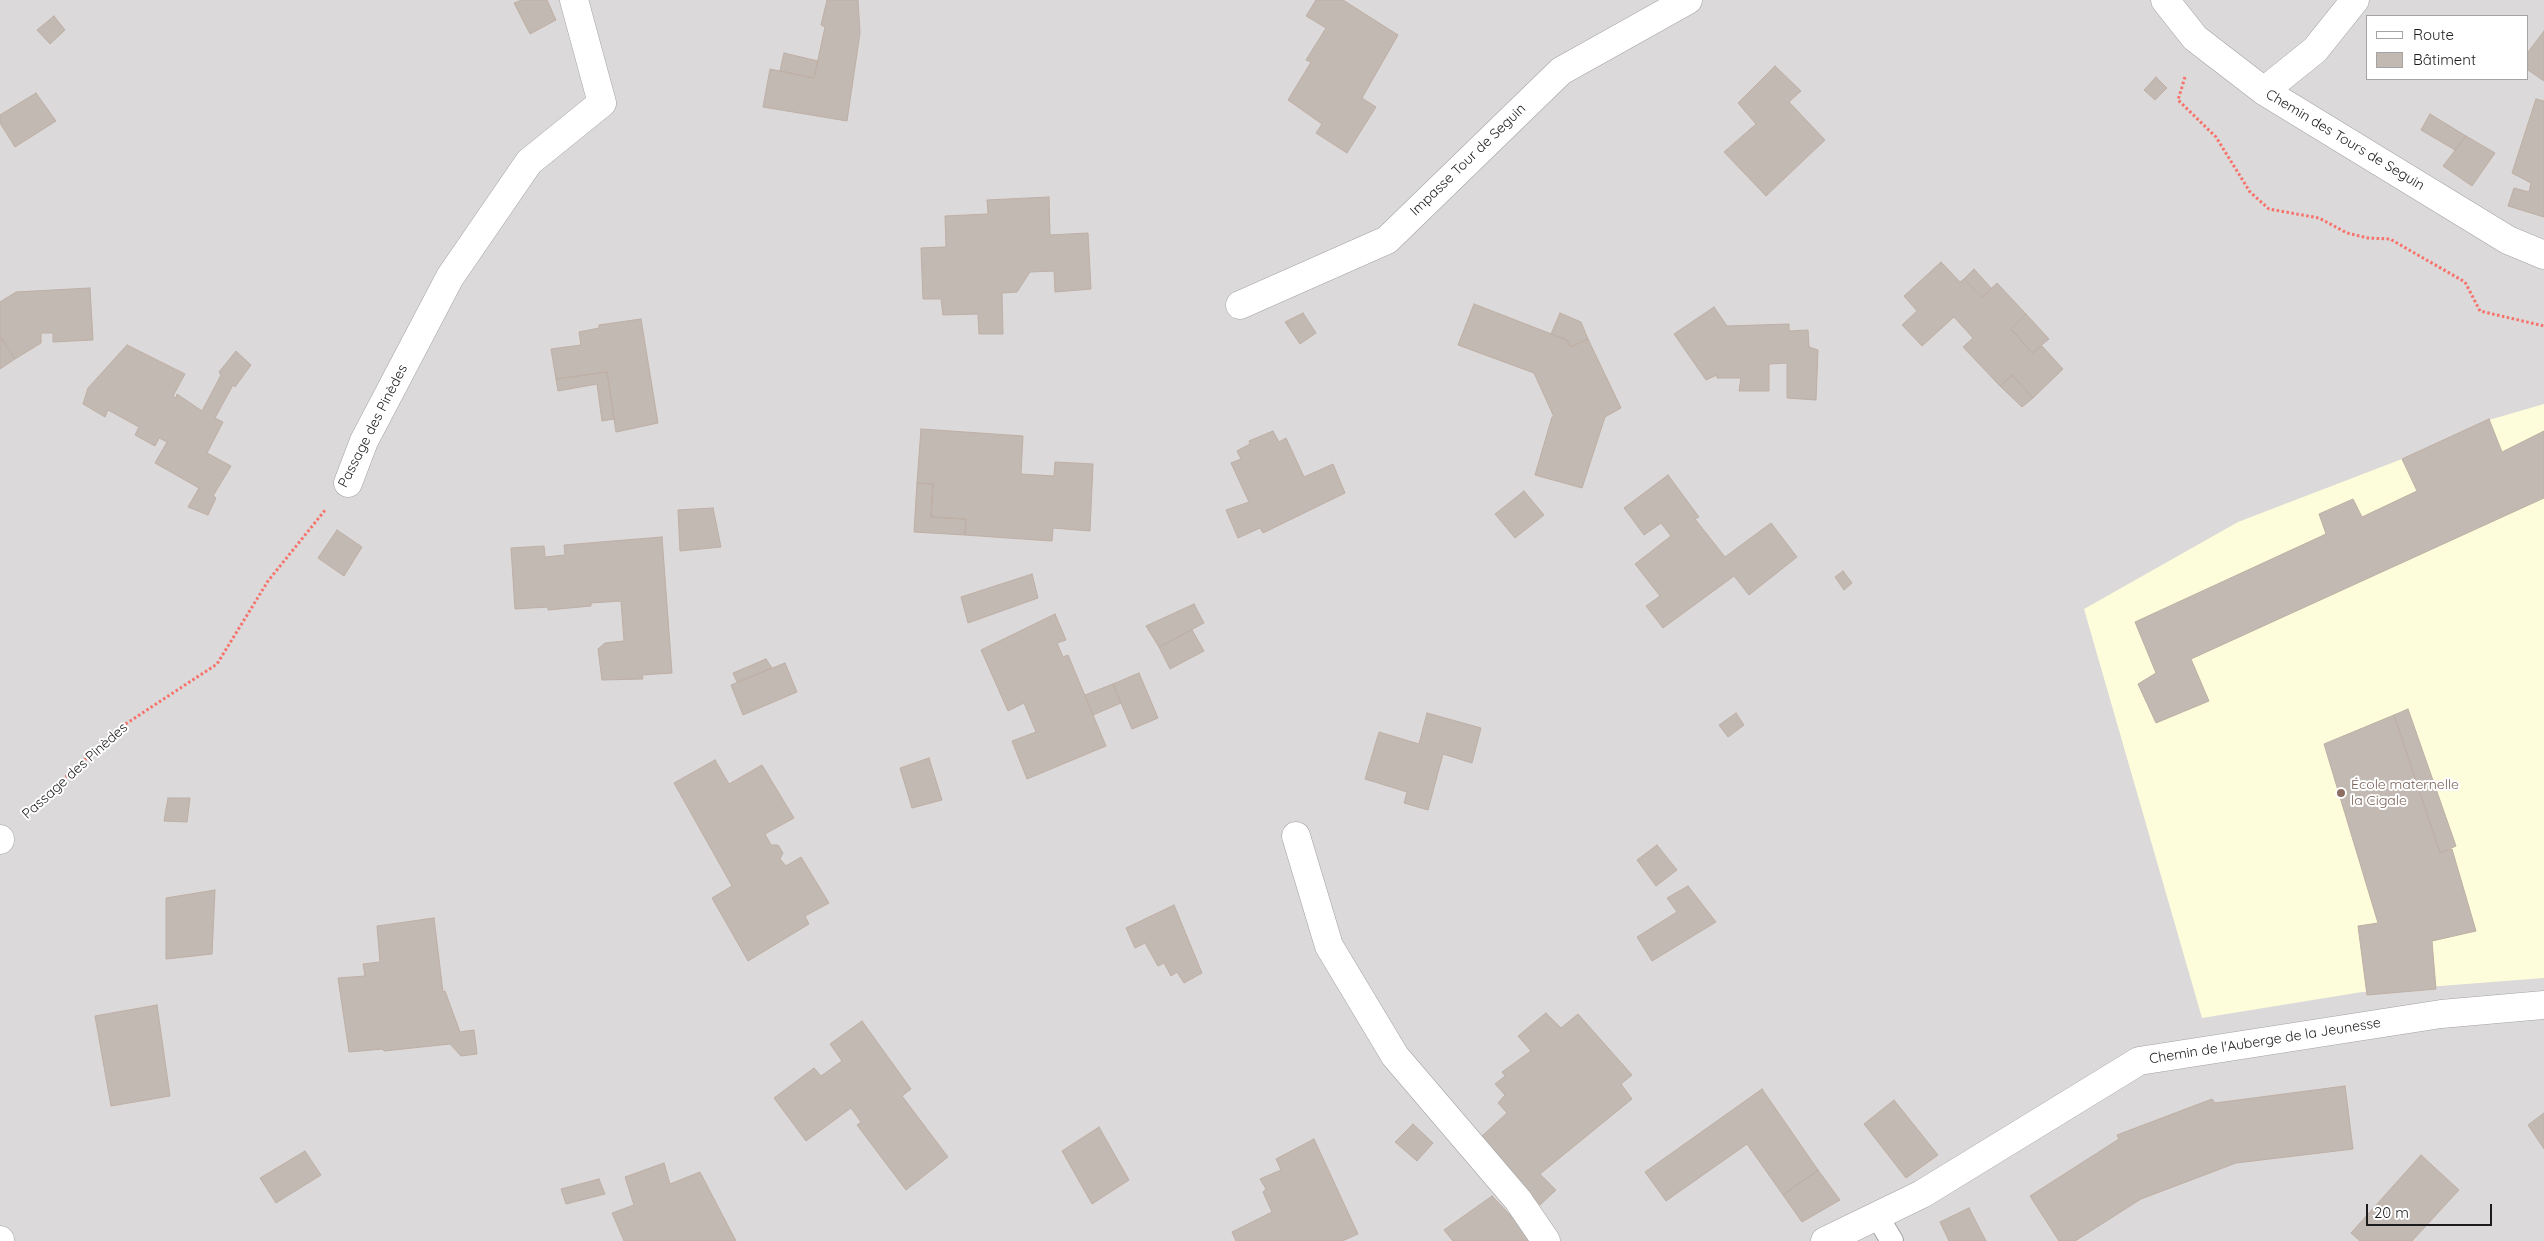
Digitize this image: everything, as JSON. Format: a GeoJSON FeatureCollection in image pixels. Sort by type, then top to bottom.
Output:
{"type":"FeatureCollection","features":[{"type":"Feature","properties":{"kind":"street","name":"Passage des Pinèdes"},"geometry":{"type":"LineString","coordinates":[[348,483],[364,441],[450,277],[529,162],[602,103],[574,0]]}},
{"type":"Feature","properties":{"kind":"street","name":"Impasse Tour de Seguin"},"geometry":{"type":"LineString","coordinates":[[1240,305],[1386,240],[1560,71],[1688,0]]}},
{"type":"Feature","properties":{"kind":"street","name":"Chemin des Tours de Seguin"},"geometry":{"type":"LineString","coordinates":[[2165,0],[2196,38],[2264,91],[2508,240],[2544,255]]}},
{"type":"Feature","properties":{"kind":"street"},"geometry":{"type":"LineString","coordinates":[[2264,91],[2314,50],[2355,0]]}},
{"type":"Feature","properties":{"kind":"street"},"geometry":{"type":"LineString","coordinates":[[1296,836],[1329,946],[1395,1056],[1518,1200],[1546,1241]]}},
{"type":"Feature","properties":{"kind":"street","name":"Chemin de l'Auberge de la Jeunesse"},"geometry":{"type":"LineString","coordinates":[[1824,1241],[1922,1194],[2139,1061],[2441,1014],[2544,1005]]}},
{"type":"Feature","properties":{"kind":"lane"},"geometry":{"type":"LineString","coordinates":[[1877,1216],[1892,1241]]}},
{"type":"Feature","properties":{"kind":"path"},"geometry":{"type":"LineString","coordinates":[[2196,38],[2178,100],[2216,137],[2239,171],[2250,192],[2269,209],[2319,218],[2347,233],[2368,238],[2390,239],[2465,282],[2480,311],[2544,326]]}},
{"type":"Feature","properties":{"kind":"path","name":"Passage des Pinèdes"},"geometry":{"type":"LineString","coordinates":[[0,840],[47,793],[121,727],[217,664],[268,581],[348,483]]}},
{"type":"Feature","properties":{"kind":"shaded area"},"geometry":{"type":"Polygon","coordinates":[[[0,0],[2544,0],[2544,1241],[0,1241],[0,0]]]}},
{"type":"Feature","properties":{"kind":"shaded area","name":"École maternelle la Cigale"},"geometry":{"type":"Polygon","coordinates":[[[2544,404],[2544,978],[2362,992],[2202,1018],[2084,609],[2238,522],[2402,459],[2489,420],[2544,404]]]}},
{"type":"Feature","properties":{"kind":"building"},"geometry":{"type":"Polygon","coordinates":[[[522,0],[547,0],[556,20],[530,34],[514,3],[522,0]]]}},
{"type":"Feature","properties":{"kind":"building"},"geometry":{"type":"Polygon","coordinates":[[[827,0],[858,0],[860,33],[847,121],[763,107],[770,69],[814,78],[825,27],[821,25],[827,0]]]}},
{"type":"Feature","properties":{"kind":"building"},"geometry":{"type":"Polygon","coordinates":[[[1316,0],[1343,0],[1398,35],[1362,98],[1376,107],[1347,153],[1316,133],[1322,124],[1288,100],[1311,62],[1306,60],[1326,28],[1306,16],[1316,0]]]}},
{"type":"Feature","properties":{"kind":"building"},"geometry":{"type":"Polygon","coordinates":[[[54,16],[65,30],[50,44],[37,30],[54,16]]]}},
{"type":"Feature","properties":{"kind":"building"},"geometry":{"type":"Polygon","coordinates":[[[2544,31],[2544,81],[2529,71],[2529,51],[2544,31]]]}},
{"type":"Feature","properties":{"kind":"building"},"geometry":{"type":"Polygon","coordinates":[[[784,53],[818,61],[814,78],[780,71],[784,53]]]}},
{"type":"Feature","properties":{"kind":"building"},"geometry":{"type":"Polygon","coordinates":[[[1775,66],[1801,91],[1789,102],[1825,140],[1766,196],[1724,152],[1756,124],[1738,103],[1775,66]]]}},
{"type":"Feature","properties":{"kind":"building"},"geometry":{"type":"Polygon","coordinates":[[[2156,77],[2167,88],[2155,100],[2144,90],[2156,77]]]}},
{"type":"Feature","properties":{"kind":"building"},"geometry":{"type":"Polygon","coordinates":[[[36,93],[56,121],[15,147],[0,123],[0,115],[36,93]]]}},
{"type":"Feature","properties":{"kind":"building"},"geometry":{"type":"Polygon","coordinates":[[[2536,99],[2544,101],[2544,217],[2508,206],[2514,188],[2529,192],[2531,183],[2512,173],[2536,99]]]}},
{"type":"Feature","properties":{"kind":"building"},"geometry":{"type":"Polygon","coordinates":[[[2430,114],[2466,136],[2455,150],[2421,130],[2430,114]]]}},
{"type":"Feature","properties":{"kind":"building"},"geometry":{"type":"Polygon","coordinates":[[[2466,136],[2495,153],[2472,186],[2443,166],[2466,136]]]}},
{"type":"Feature","properties":{"kind":"building"},"geometry":{"type":"Polygon","coordinates":[[[1049,197],[1050,235],[1088,233],[1091,289],[1055,292],[1054,271],[1030,272],[1017,292],[1002,293],[1003,334],[979,334],[978,314],[943,315],[941,299],[923,299],[921,248],[946,247],[945,216],[988,214],[987,200],[1049,197]]]}},
{"type":"Feature","properties":{"kind":"building"},"geometry":{"type":"Polygon","coordinates":[[[1941,262],[1960,282],[1964,279],[1982,297],[1997,283],[2026,314],[2011,329],[2032,353],[2042,346],[2063,369],[2033,398],[2012,375],[2000,386],[1963,347],[1973,338],[1954,317],[1922,346],[1902,325],[1917,311],[1904,296],[1941,262]]]}},
{"type":"Feature","properties":{"kind":"building"},"geometry":{"type":"Polygon","coordinates":[[[1974,269],[1992,289],[1982,297],[1964,279],[1974,269]]]}},
{"type":"Feature","properties":{"kind":"building"},"geometry":{"type":"Polygon","coordinates":[[[90,288],[93,340],[53,342],[53,333],[41,333],[41,343],[15,359],[2,339],[0,340],[0,302],[16,292],[90,288]]]}},
{"type":"Feature","properties":{"kind":"building"},"geometry":{"type":"Polygon","coordinates":[[[1474,304],[1567,340],[1570,347],[1588,339],[1621,408],[1605,417],[1582,488],[1535,475],[1552,417],[1554,417],[1534,373],[1458,345],[1474,304]]]}},
{"type":"Feature","properties":{"kind":"building"},"geometry":{"type":"Polygon","coordinates":[[[1714,307],[1727,326],[1789,324],[1789,331],[1808,330],[1809,347],[1818,350],[1816,400],[1787,398],[1787,363],[1769,364],[1769,391],[1739,391],[1741,378],[1717,378],[1717,375],[1706,380],[1674,334],[1714,307]]]}},
{"type":"Feature","properties":{"kind":"building"},"geometry":{"type":"Polygon","coordinates":[[[1303,313],[1316,333],[1300,344],[1285,322],[1303,313]]]}},
{"type":"Feature","properties":{"kind":"building"},"geometry":{"type":"Polygon","coordinates":[[[1560,313],[1581,322],[1588,339],[1570,347],[1567,340],[1551,334],[1560,313]]]}},
{"type":"Feature","properties":{"kind":"building"},"geometry":{"type":"Polygon","coordinates":[[[2026,314],[2049,339],[2032,353],[2011,329],[2026,314]]]}},
{"type":"Feature","properties":{"kind":"building"},"geometry":{"type":"Polygon","coordinates":[[[641,319],[658,423],[616,432],[607,372],[556,379],[551,349],[581,345],[579,332],[599,328],[599,325],[641,319]]]}},
{"type":"Feature","properties":{"kind":"building"},"geometry":{"type":"Polygon","coordinates":[[[2,339],[15,359],[0,369],[0,340],[2,339]]]}},
{"type":"Feature","properties":{"kind":"building"},"geometry":{"type":"Polygon","coordinates":[[[127,345],[185,374],[173,396],[176,398],[177,394],[202,411],[221,375],[219,372],[236,351],[251,365],[235,387],[233,385],[215,418],[223,422],[207,453],[231,466],[213,496],[216,498],[208,515],[188,507],[199,488],[155,463],[167,442],[159,438],[155,446],[135,435],[139,427],[108,410],[105,417],[83,404],[88,388],[127,345]]]}},
{"type":"Feature","properties":{"kind":"building"},"geometry":{"type":"Polygon","coordinates":[[[607,372],[614,419],[602,421],[597,384],[558,391],[556,379],[607,372]]]}},
{"type":"Feature","properties":{"kind":"building"},"geometry":{"type":"Polygon","coordinates":[[[2012,375],[2033,398],[2022,407],[2000,386],[2012,375]]]}},
{"type":"Feature","properties":{"kind":"building"},"geometry":{"type":"Polygon","coordinates":[[[2489,419],[2502,452],[2544,431],[2544,498],[2191,659],[2209,701],[2156,723],[2138,684],[2156,673],[2135,622],[2326,534],[2319,514],[2353,499],[2362,517],[2417,491],[2402,459],[2489,419]]]}},
{"type":"Feature","properties":{"kind":"building"},"geometry":{"type":"Polygon","coordinates":[[[921,429],[1023,436],[1021,474],[1054,476],[1055,462],[1093,464],[1090,531],[1053,528],[1052,541],[965,535],[966,519],[931,517],[933,484],[917,483],[921,429]]]}},
{"type":"Feature","properties":{"kind":"building"},"geometry":{"type":"Polygon","coordinates":[[[1273,431],[1279,442],[1286,438],[1304,477],[1333,464],[1345,493],[1263,533],[1260,528],[1238,538],[1226,510],[1249,502],[1231,463],[1241,459],[1237,451],[1250,444],[1249,441],[1273,431]]]}},
{"type":"Feature","properties":{"kind":"building"},"geometry":{"type":"Polygon","coordinates":[[[1668,475],[1699,517],[1695,519],[1725,557],[1771,523],[1797,557],[1749,595],[1734,576],[1663,628],[1646,606],[1660,596],[1635,564],[1671,536],[1661,523],[1644,535],[1624,508],[1668,475]]]}},
{"type":"Feature","properties":{"kind":"building"},"geometry":{"type":"Polygon","coordinates":[[[917,483],[933,484],[931,517],[966,519],[965,535],[914,532],[917,483]]]}},
{"type":"Feature","properties":{"kind":"building"},"geometry":{"type":"Polygon","coordinates":[[[1524,491],[1544,515],[1515,538],[1495,514],[1524,491]]]}},
{"type":"Feature","properties":{"kind":"building"},"geometry":{"type":"Polygon","coordinates":[[[713,508],[721,547],[680,551],[678,510],[713,508]]]}},
{"type":"Feature","properties":{"kind":"building"},"geometry":{"type":"Polygon","coordinates":[[[337,530],[362,547],[344,576],[318,558],[337,530]]]}},
{"type":"Feature","properties":{"kind":"building"},"geometry":{"type":"Polygon","coordinates":[[[662,537],[672,673],[642,675],[643,679],[602,680],[598,649],[605,643],[624,641],[621,601],[591,603],[591,606],[548,610],[548,607],[515,609],[511,548],[544,546],[545,557],[565,555],[564,545],[662,537]]]}},
{"type":"Feature","properties":{"kind":"building"},"geometry":{"type":"Polygon","coordinates":[[[1843,571],[1852,583],[1844,590],[1835,577],[1843,571]]]}},
{"type":"Feature","properties":{"kind":"building"},"geometry":{"type":"Polygon","coordinates":[[[1032,574],[1038,598],[968,623],[961,597],[1032,574]]]}},
{"type":"Feature","properties":{"kind":"building"},"geometry":{"type":"Polygon","coordinates":[[[1194,604],[1204,623],[1159,647],[1146,626],[1194,604]]]}},
{"type":"Feature","properties":{"kind":"building"},"geometry":{"type":"Polygon","coordinates":[[[1055,614],[1066,640],[1057,643],[1063,657],[1068,655],[1106,746],[1027,779],[1012,741],[1036,732],[1024,703],[1008,711],[981,650],[1055,614]]]}},
{"type":"Feature","properties":{"kind":"building"},"geometry":{"type":"Polygon","coordinates":[[[1192,630],[1204,651],[1170,669],[1159,647],[1192,630]]]}},
{"type":"Feature","properties":{"kind":"building"},"geometry":{"type":"Polygon","coordinates":[[[766,659],[772,668],[737,682],[733,673],[766,659]]]}},
{"type":"Feature","properties":{"kind":"building"},"geometry":{"type":"Polygon","coordinates":[[[785,663],[797,692],[743,715],[731,685],[785,663]]]}},
{"type":"Feature","properties":{"kind":"building"},"geometry":{"type":"Polygon","coordinates":[[[1139,673],[1158,718],[1132,729],[1113,684],[1139,673]]]}},
{"type":"Feature","properties":{"kind":"building"},"geometry":{"type":"Polygon","coordinates":[[[1113,684],[1121,703],[1093,715],[1085,695],[1113,684]]]}},
{"type":"Feature","properties":{"kind":"building"},"geometry":{"type":"Polygon","coordinates":[[[2408,709],[2456,846],[2440,853],[2394,715],[2408,709]]]}},
{"type":"Feature","properties":{"kind":"building"},"geometry":{"type":"Polygon","coordinates":[[[1427,713],[1481,728],[1472,763],[1443,754],[1428,810],[1404,803],[1407,792],[1365,779],[1379,732],[1419,744],[1427,713]]]}},
{"type":"Feature","properties":{"kind":"building"},"geometry":{"type":"Polygon","coordinates":[[[1736,713],[1744,725],[1728,737],[1719,725],[1736,713]]]}},
{"type":"Feature","properties":{"kind":"building"},"geometry":{"type":"Polygon","coordinates":[[[2394,715],[2440,853],[2452,849],[2476,931],[2432,941],[2436,989],[2367,995],[2358,926],[2378,923],[2324,744],[2394,715]]]}},
{"type":"Feature","properties":{"kind":"building"},"geometry":{"type":"Polygon","coordinates":[[[929,758],[942,800],[912,808],[900,768],[929,758]]]}},
{"type":"Feature","properties":{"kind":"building"},"geometry":{"type":"Polygon","coordinates":[[[715,760],[729,784],[762,765],[794,818],[765,834],[771,845],[778,845],[780,848],[783,853],[780,859],[786,866],[801,857],[829,903],[805,916],[809,924],[748,961],[712,898],[732,886],[674,783],[715,760]]]}},
{"type":"Feature","properties":{"kind":"building"},"geometry":{"type":"Polygon","coordinates":[[[168,798],[190,798],[187,822],[164,821],[168,798]]]}},
{"type":"Feature","properties":{"kind":"building"},"geometry":{"type":"Polygon","coordinates":[[[1657,845],[1677,870],[1656,886],[1637,860],[1657,845]]]}},
{"type":"Feature","properties":{"kind":"building"},"geometry":{"type":"Polygon","coordinates":[[[1688,886],[1716,922],[1652,961],[1637,937],[1677,912],[1667,898],[1688,886]]]}},
{"type":"Feature","properties":{"kind":"building"},"geometry":{"type":"Polygon","coordinates":[[[215,890],[212,954],[166,959],[166,898],[215,890]]]}},
{"type":"Feature","properties":{"kind":"building"},"geometry":{"type":"Polygon","coordinates":[[[1174,905],[1202,973],[1184,983],[1177,972],[1171,976],[1164,963],[1158,966],[1145,943],[1135,948],[1126,928],[1174,905]]]}},
{"type":"Feature","properties":{"kind":"building"},"geometry":{"type":"Polygon","coordinates":[[[434,918],[443,992],[445,991],[460,1032],[474,1030],[477,1054],[461,1056],[450,1044],[384,1051],[383,1049],[349,1052],[338,978],[365,976],[363,964],[380,962],[377,926],[434,918]]]}},
{"type":"Feature","properties":{"kind":"building"},"geometry":{"type":"Polygon","coordinates":[[[157,1005],[170,1096],[111,1106],[95,1016],[157,1005]]]}},
{"type":"Feature","properties":{"kind":"building"},"geometry":{"type":"Polygon","coordinates":[[[1546,1013],[1561,1028],[1578,1014],[1632,1075],[1621,1084],[1632,1099],[1540,1174],[1556,1190],[1540,1205],[1481,1137],[1507,1113],[1498,1103],[1505,1095],[1495,1084],[1505,1076],[1502,1072],[1531,1051],[1518,1036],[1546,1013]]]}},
{"type":"Feature","properties":{"kind":"building"},"geometry":{"type":"Polygon","coordinates":[[[862,1021],[911,1089],[902,1096],[948,1157],[906,1190],[857,1125],[861,1122],[851,1108],[806,1141],[774,1098],[814,1068],[821,1076],[842,1061],[830,1044],[862,1021]]]}},
{"type":"Feature","properties":{"kind":"building"},"geometry":{"type":"Polygon","coordinates":[[[2345,1086],[2353,1149],[2236,1163],[2141,1199],[2075,1241],[2059,1241],[2030,1196],[2119,1139],[2117,1135],[2212,1099],[2215,1103],[2345,1086]]]}},
{"type":"Feature","properties":{"kind":"building"},"geometry":{"type":"Polygon","coordinates":[[[1762,1089],[1818,1170],[1783,1195],[1747,1144],[1666,1201],[1645,1172],[1762,1089]]]}},
{"type":"Feature","properties":{"kind":"building"},"geometry":{"type":"Polygon","coordinates":[[[1894,1100],[1938,1155],[1906,1178],[1864,1124],[1894,1100]]]}},
{"type":"Feature","properties":{"kind":"building"},"geometry":{"type":"Polygon","coordinates":[[[2544,1113],[2544,1149],[2528,1125],[2544,1113]]]}},
{"type":"Feature","properties":{"kind":"building"},"geometry":{"type":"Polygon","coordinates":[[[1413,1124],[1433,1143],[1417,1161],[1395,1142],[1413,1124]]]}},
{"type":"Feature","properties":{"kind":"building"},"geometry":{"type":"Polygon","coordinates":[[[1099,1127],[1129,1180],[1092,1204],[1062,1151],[1099,1127]]]}},
{"type":"Feature","properties":{"kind":"building"},"geometry":{"type":"Polygon","coordinates":[[[1314,1139],[1358,1234],[1342,1241],[1236,1241],[1232,1232],[1272,1212],[1263,1192],[1266,1189],[1260,1179],[1281,1170],[1276,1159],[1314,1139]]]}},
{"type":"Feature","properties":{"kind":"building"},"geometry":{"type":"Polygon","coordinates":[[[305,1151],[321,1175],[276,1203],[260,1178],[305,1151]]]}},
{"type":"Feature","properties":{"kind":"building"},"geometry":{"type":"Polygon","coordinates":[[[2421,1155],[2459,1190],[2412,1241],[2360,1241],[2351,1233],[2421,1155]]]}},
{"type":"Feature","properties":{"kind":"building"},"geometry":{"type":"Polygon","coordinates":[[[664,1163],[670,1184],[700,1172],[736,1241],[624,1241],[612,1213],[634,1205],[625,1177],[664,1163]]]}},
{"type":"Feature","properties":{"kind":"building"},"geometry":{"type":"Polygon","coordinates":[[[1818,1170],[1840,1200],[1802,1222],[1783,1195],[1818,1170]]]}},
{"type":"Feature","properties":{"kind":"building"},"geometry":{"type":"Polygon","coordinates":[[[599,1179],[605,1194],[566,1204],[561,1189],[599,1179]]]}},
{"type":"Feature","properties":{"kind":"building"},"geometry":{"type":"Polygon","coordinates":[[[1492,1196],[1532,1238],[1529,1241],[1453,1241],[1444,1230],[1492,1196]]]}},
{"type":"Feature","properties":{"kind":"building"},"geometry":{"type":"Polygon","coordinates":[[[1969,1208],[1986,1241],[1949,1241],[1940,1222],[1969,1208]]]}},
{"type":"Feature","properties":{"kind":"place","name":"École maternelle la Cigale"},"geometry":{"type":"Point","coordinates":[2341,793]}}]}
